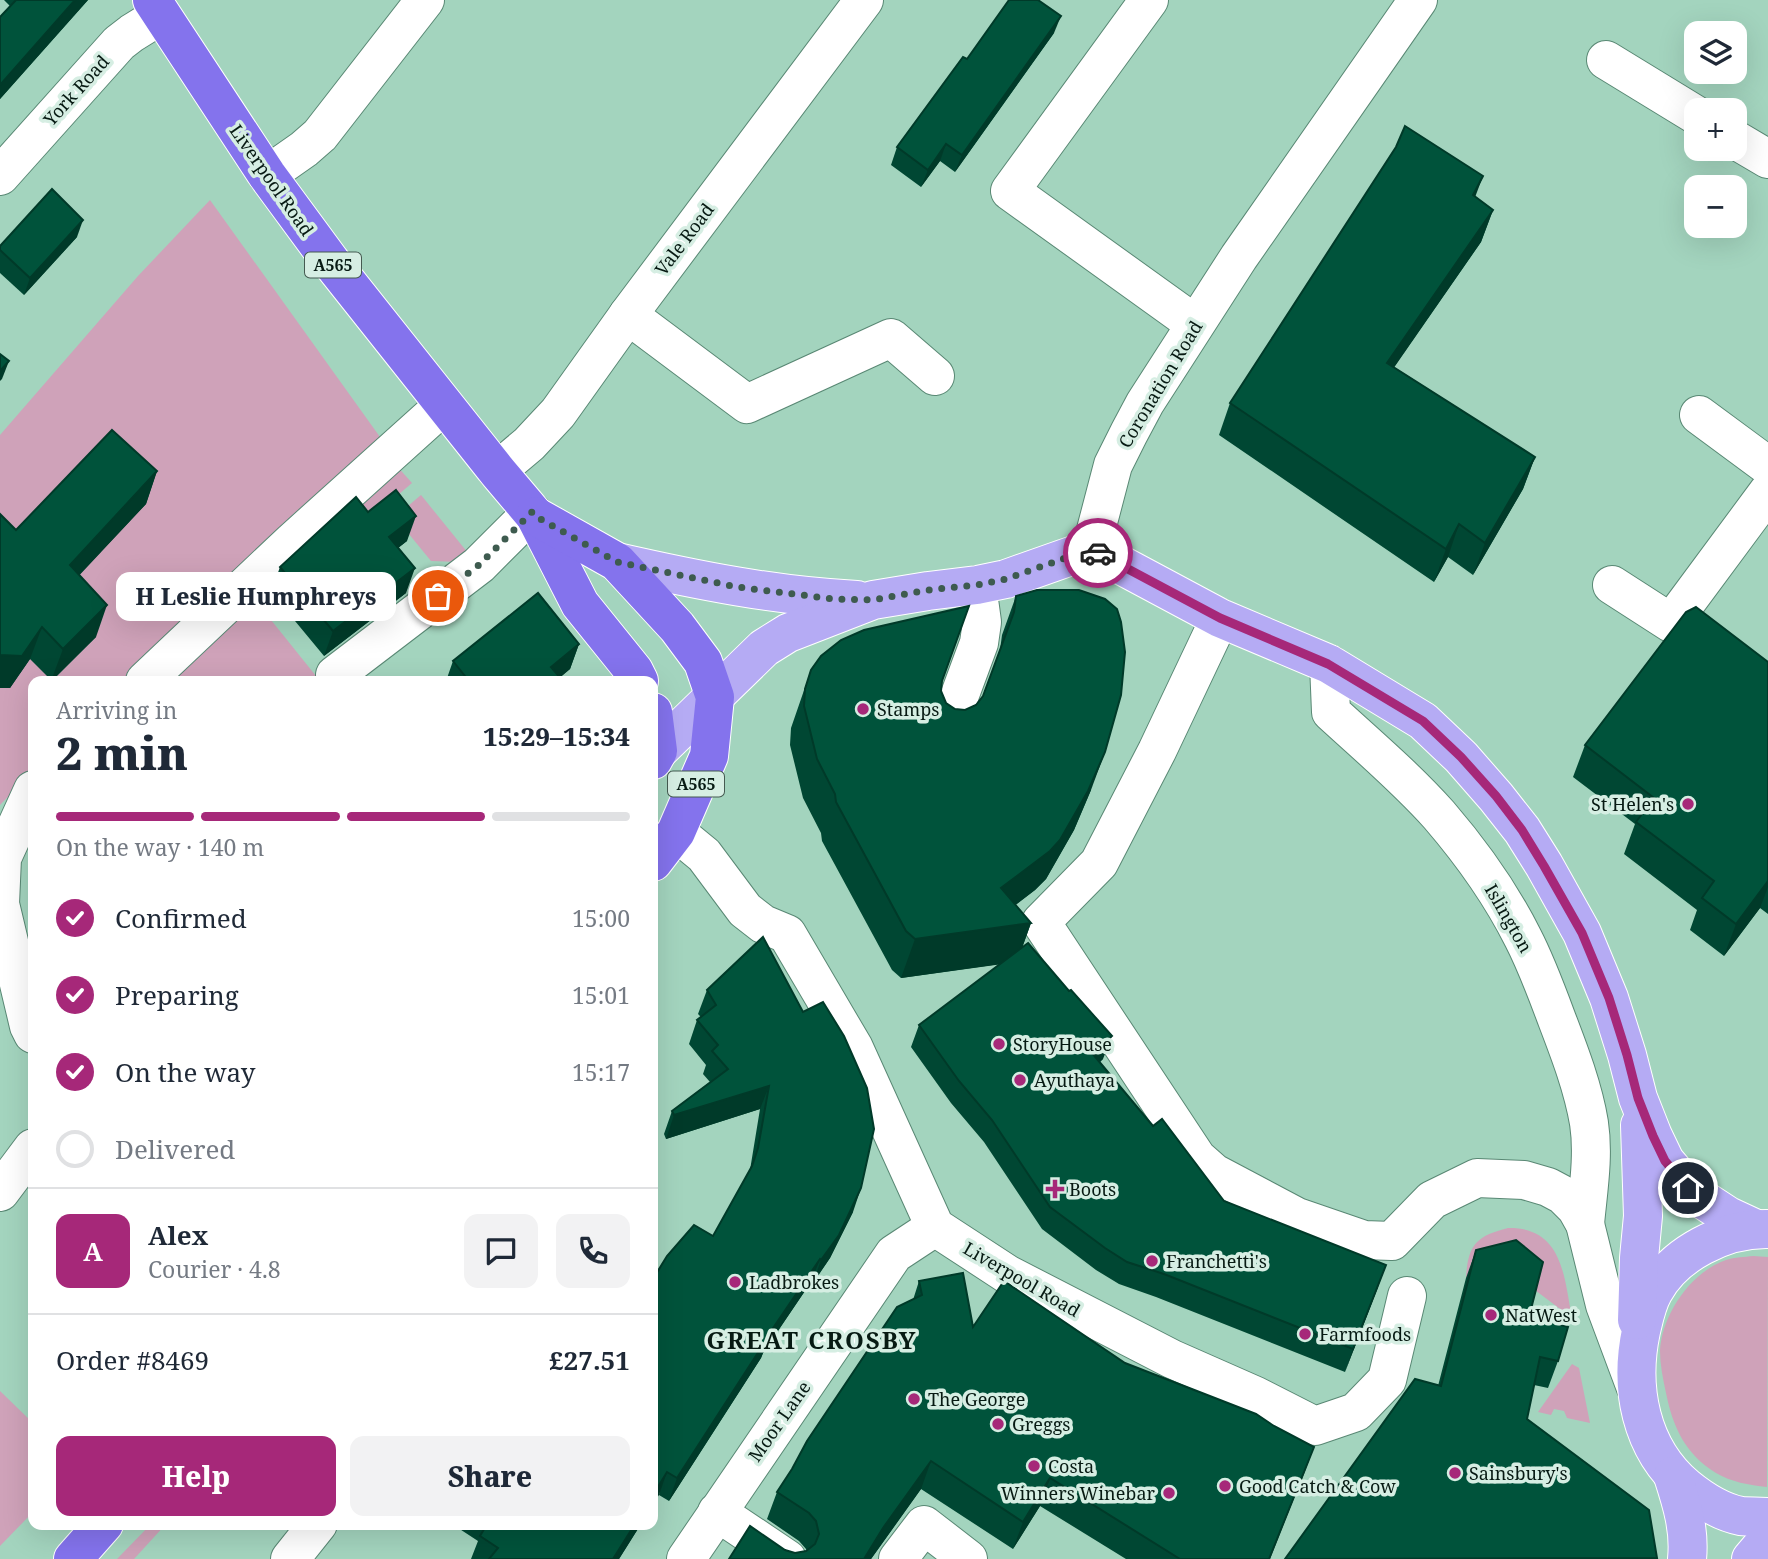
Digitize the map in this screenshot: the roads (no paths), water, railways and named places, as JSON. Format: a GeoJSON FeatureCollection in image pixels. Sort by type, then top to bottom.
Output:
{"type":"FeatureCollection","features":[{"type":"Feature","properties":{"kind":"highway","name":"Liverpool Road"},"geometry":{"type":"LineString","coordinates":[[157,7],[267,175],[331,262],[533,514],[580,604],[636,676]]}},
{"type":"Feature","properties":{"kind":"highway","name":"Liverpool Road"},"geometry":{"type":"LineString","coordinates":[[533,514],[617,562],[677,627],[703,662],[715,696]]}},
{"type":"Feature","properties":{"kind":"highway","name":"A565"},"geometry":{"type":"LineString","coordinates":[[658,855],[676,832],[709,756],[715,696]]}},
{"type":"Feature","properties":{"kind":"highway"},"geometry":{"type":"LineString","coordinates":[[74,1559],[99,1530]]}},
{"type":"Feature","properties":{"kind":"main road"},"geometry":{"type":"LineString","coordinates":[[658,753],[764,648],[788,633],[873,600],[1006,579],[1091,549],[1220,618],[1328,664],[1423,721],[1461,757],[1522,830],[1582,933],[1609,998],[1638,1098],[1665,1161],[1688,1188],[1702,1199],[1728,1216],[1765,1229]]}},
{"type":"Feature","properties":{"kind":"main road"},"geometry":{"type":"LineString","coordinates":[[617,562],[737,587],[834,599],[873,600]]}},
{"type":"Feature","properties":{"kind":"main road"},"geometry":{"type":"LineString","coordinates":[[1638,1098],[1643,1216],[1636,1370],[1642,1420],[1652,1444],[1673,1476],[1696,1495],[1717,1508],[1742,1516],[1768,1517]]}},
{"type":"Feature","properties":{"kind":"main road"},"geometry":{"type":"LineString","coordinates":[[1636,1370],[1646,1312],[1655,1290],[1669,1271],[1686,1256],[1709,1242],[1730,1234],[1765,1229]]}},
{"type":"Feature","properties":{"kind":"main road"},"geometry":{"type":"LineString","coordinates":[[1673,1476],[1686,1522],[1687,1559]]}},
{"type":"Feature","properties":{"kind":"main road"},"geometry":{"type":"LineString","coordinates":[[1751,1559],[1768,1539]]}},
{"type":"Feature","properties":{"kind":"street"},"geometry":{"type":"LineString","coordinates":[[267,175],[320,135],[425,0]]}},
{"type":"Feature","properties":{"kind":"street","name":"Vale Road"},"geometry":{"type":"LineString","coordinates":[[497,471],[558,413],[864,0]]}},
{"type":"Feature","properties":{"kind":"street"},"geometry":{"type":"LineString","coordinates":[[1149,0],[1010,191],[1195,324]]}},
{"type":"Feature","properties":{"kind":"street","name":"Coronation Road"},"geometry":{"type":"LineString","coordinates":[[1091,549],[1113,465],[1145,403],[1239,257],[1411,2]]}},
{"type":"Feature","properties":{"kind":"street","name":"York Road"},"geometry":{"type":"LineString","coordinates":[[0,176],[113,49],[157,7]]}},
{"type":"Feature","properties":{"kind":"street"},"geometry":{"type":"LineString","coordinates":[[1606,60],[1684,108]]}},
{"type":"Feature","properties":{"kind":"street"},"geometry":{"type":"LineString","coordinates":[[1747,147],[1768,159]]}},
{"type":"Feature","properties":{"kind":"street"},"geometry":{"type":"LineString","coordinates":[[628,315],[747,404],[891,338],[935,376]]}},
{"type":"Feature","properties":{"kind":"street"},"geometry":{"type":"LineString","coordinates":[[150,676],[293,541],[444,405]]}},
{"type":"Feature","properties":{"kind":"street"},"geometry":{"type":"LineString","coordinates":[[1699,415],[1768,466]]}},
{"type":"Feature","properties":{"kind":"street"},"geometry":{"type":"LineString","coordinates":[[1612,585],[1671,623],[1768,492]]}},
{"type":"Feature","properties":{"kind":"street"},"geometry":{"type":"LineString","coordinates":[[335,675],[479,565],[533,514]]}},
{"type":"Feature","properties":{"kind":"street"},"geometry":{"type":"LineString","coordinates":[[948,727],[979,643],[982,621],[977,585]]}},
{"type":"Feature","properties":{"kind":"street"},"geometry":{"type":"LineString","coordinates":[[1220,618],[1099,863],[1041,922],[1197,1158],[1214,1173],[1297,1217],[1364,1240],[1392,1241],[1432,1200],[1477,1178],[1524,1180],[1548,1187],[1563,1195],[1576,1208],[1585,1224],[1605,1306],[1636,1370]]}},
{"type":"Feature","properties":{"kind":"street","name":"Islington"},"geometry":{"type":"LineString","coordinates":[[1328,664],[1331,712],[1438,815],[1468,852],[1523,938],[1563,1033],[1588,1115],[1591,1151],[1585,1224]]}},
{"type":"Feature","properties":{"kind":"street"},"geometry":{"type":"LineString","coordinates":[[28,801],[2,858],[1,904],[28,1022]]}},
{"type":"Feature","properties":{"kind":"street"},"geometry":{"type":"LineString","coordinates":[[676,832],[704,855],[745,910],[763,925],[787,934],[854,1048],[935,1227]]}},
{"type":"Feature","properties":{"kind":"street"},"geometry":{"type":"LineString","coordinates":[[0,1192],[28,1155]]}},
{"type":"Feature","properties":{"kind":"street","name":"Liverpool Road"},"geometry":{"type":"LineString","coordinates":[[935,1227],[1007,1274],[1172,1359],[1256,1396],[1315,1426],[1356,1412],[1387,1380],[1407,1296]]}},
{"type":"Feature","properties":{"kind":"street","name":"Moor Lane"},"geometry":{"type":"LineString","coordinates":[[686,1559],[894,1254],[935,1227]]}},
{"type":"Feature","properties":{"kind":"street"},"geometry":{"type":"LineString","coordinates":[[717,1512],[787,1559]]}},
{"type":"Feature","properties":{"kind":"street"},"geometry":{"type":"LineString","coordinates":[[898,1559],[924,1525],[968,1559]]}},
{"type":"Feature","properties":{"kind":"street"},"geometry":{"type":"LineString","coordinates":[[290,1559],[313,1530]]}},
{"type":"Feature","properties":{"kind":"place","name":"H Leslie Humphreys"},"geometry":{"type":"Point","coordinates":[438,596]}},
{"type":"Feature","properties":{"kind":"place","name":"Stamps"},"geometry":{"type":"Point","coordinates":[863,709]}},
{"type":"Feature","properties":{"kind":"place","name":"St Helen's"},"geometry":{"type":"Point","coordinates":[1688,804]}},
{"type":"Feature","properties":{"kind":"place","name":"StoryHouse"},"geometry":{"type":"Point","coordinates":[999,1044]}},
{"type":"Feature","properties":{"kind":"place","name":"Ayuthaya"},"geometry":{"type":"Point","coordinates":[1020,1080]}},
{"type":"Feature","properties":{"kind":"place","name":"Boots"},"geometry":{"type":"Point","coordinates":[1055,1189]}},
{"type":"Feature","properties":{"kind":"place","name":"Franchetti's"},"geometry":{"type":"Point","coordinates":[1152,1261]}},
{"type":"Feature","properties":{"kind":"place","name":"Ladbrokes"},"geometry":{"type":"Point","coordinates":[735,1282]}},
{"type":"Feature","properties":{"kind":"place","name":"NatWest"},"geometry":{"type":"Point","coordinates":[1491,1315]}},
{"type":"Feature","properties":{"kind":"place","name":"Farmfoods"},"geometry":{"type":"Point","coordinates":[1305,1334]}},
{"type":"Feature","properties":{"kind":"place","name":"The George"},"geometry":{"type":"Point","coordinates":[914,1399]}},
{"type":"Feature","properties":{"kind":"place","name":"Greggs"},"geometry":{"type":"Point","coordinates":[998,1424]}},
{"type":"Feature","properties":{"kind":"place","name":"Costa"},"geometry":{"type":"Point","coordinates":[1034,1466]}},
{"type":"Feature","properties":{"kind":"place","name":"Sainsbury's"},"geometry":{"type":"Point","coordinates":[1455,1473]}},
{"type":"Feature","properties":{"kind":"place","name":"Good Catch & Cow"},"geometry":{"type":"Point","coordinates":[1225,1486]}},
{"type":"Feature","properties":{"kind":"place","name":"Winners Winebar"},"geometry":{"type":"Point","coordinates":[1169,1493]}},
{"type":"Feature","properties":{"kind":"district","name":"GREAT CROSBY"},"geometry":{"type":"Point","coordinates":[812,1339]}}]}
